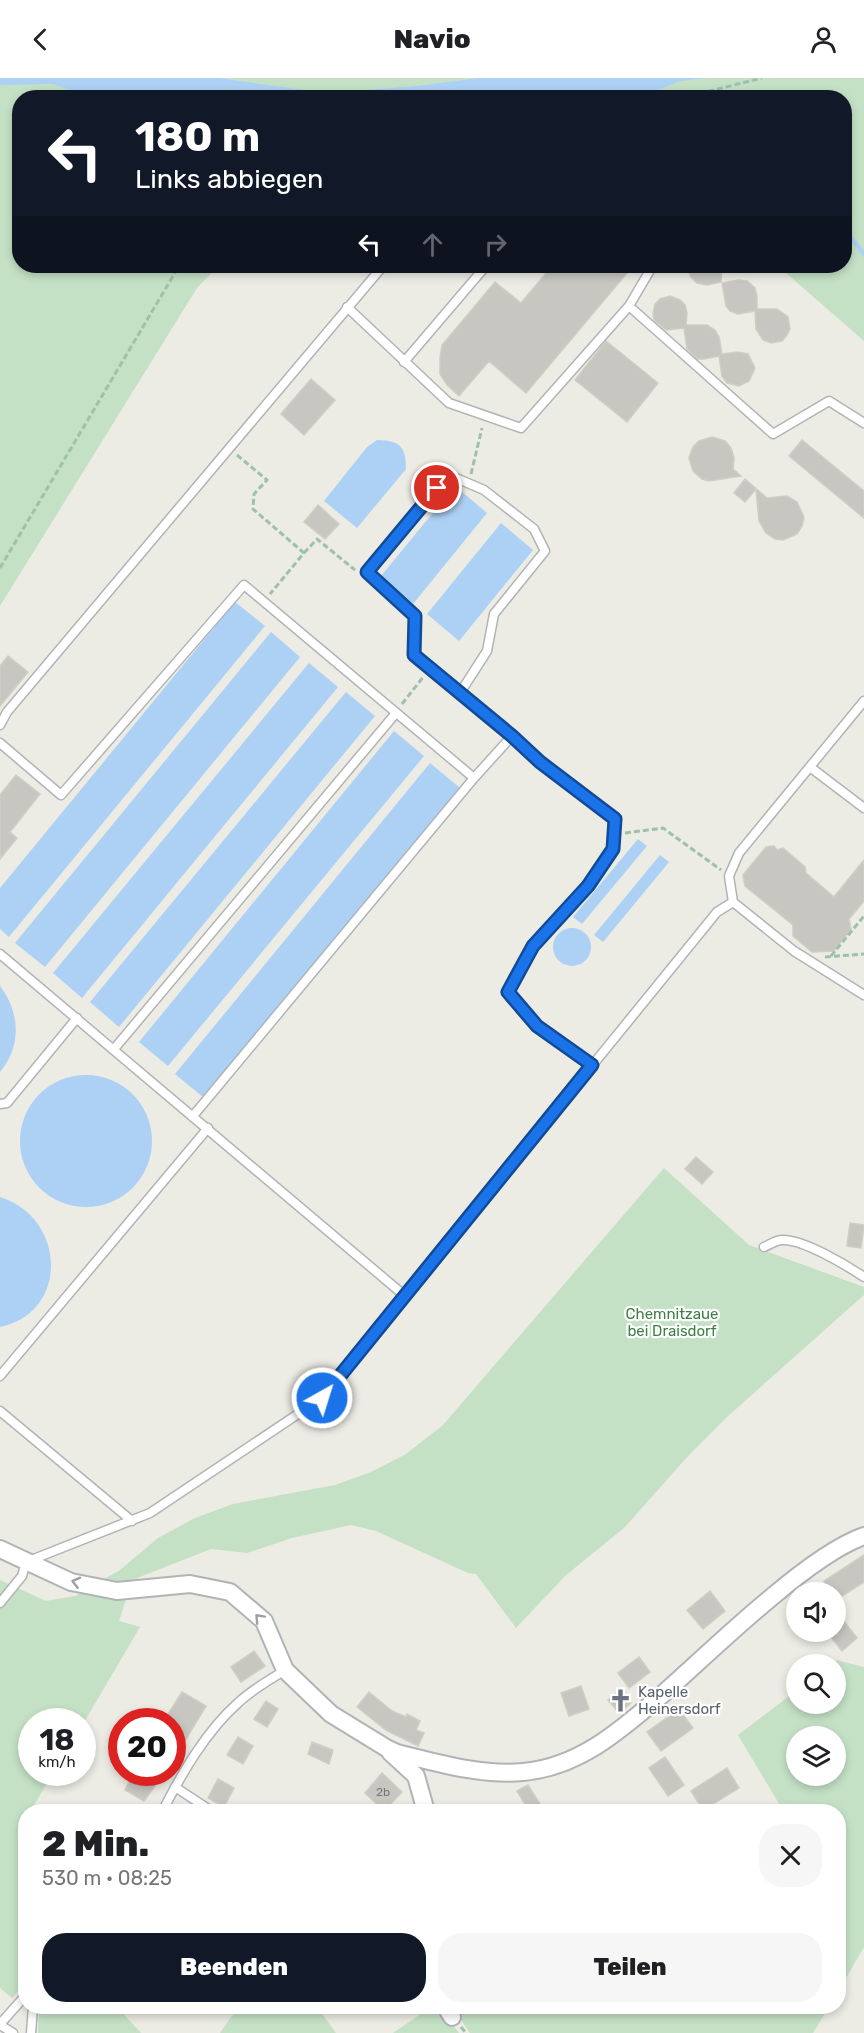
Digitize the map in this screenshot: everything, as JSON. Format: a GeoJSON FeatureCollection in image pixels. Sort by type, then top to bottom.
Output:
{"type":"FeatureCollection","features":[{"type":"Feature","properties":{"kind":"street"},"geometry":{"type":"LineString","coordinates":[[393,1752],[471,1770],[522,1772],[556,1766],[594,1749],[626,1726],[748,1616],[806,1569],[864,1536]]}},
{"type":"Feature","properties":{"kind":"street"},"geometry":{"type":"LineString","coordinates":[[0,1549],[71,1582],[117,1591],[190,1584],[230,1592],[264,1621],[285,1670],[331,1714],[393,1752],[416,1776],[424,1804]]}},
{"type":"Feature","properties":{"kind":"lane"},"geometry":{"type":"LineString","coordinates":[[0,725],[7,712],[377,273]]}},
{"type":"Feature","properties":{"kind":"lane"},"geometry":{"type":"LineString","coordinates":[[404,363],[479,273]]}},
{"type":"Feature","properties":{"kind":"lane"},"geometry":{"type":"LineString","coordinates":[[347,308],[449,403],[521,428],[629,306],[648,273]]}},
{"type":"Feature","properties":{"kind":"lane"},"geometry":{"type":"LineString","coordinates":[[629,306],[773,434],[829,402],[864,423]]}},
{"type":"Feature","properties":{"kind":"lane"},"geometry":{"type":"LineString","coordinates":[[460,693],[487,651],[494,614],[545,552],[534,529],[484,490],[456,478],[437,488],[367,572],[415,616],[414,655],[540,762],[615,819],[613,849],[588,886],[533,946],[508,992],[537,1026],[592,1065]]}},
{"type":"Feature","properties":{"kind":"lane"},"geometry":{"type":"LineString","coordinates":[[0,743],[61,795],[244,585],[474,778]]}},
{"type":"Feature","properties":{"kind":"lane"},"geometry":{"type":"LineString","coordinates":[[864,701],[739,854],[729,876],[733,902],[805,958],[864,995]]}},
{"type":"Feature","properties":{"kind":"lane"},"geometry":{"type":"LineString","coordinates":[[114,1049],[396,713]]}},
{"type":"Feature","properties":{"kind":"lane"},"geometry":{"type":"LineString","coordinates":[[193,1116],[474,778],[512,736]]}},
{"type":"Feature","properties":{"kind":"lane"},"geometry":{"type":"LineString","coordinates":[[810,767],[864,808]]}},
{"type":"Feature","properties":{"kind":"lane"},"geometry":{"type":"LineString","coordinates":[[0,1603],[22,1576],[26,1562],[150,1512],[322,1398],[717,912],[733,902]]}},
{"type":"Feature","properties":{"kind":"lane"},"geometry":{"type":"LineString","coordinates":[[0,954],[405,1296]]}},
{"type":"Feature","properties":{"kind":"lane"},"geometry":{"type":"LineString","coordinates":[[0,1104],[7,1103],[77,1018]]}},
{"type":"Feature","properties":{"kind":"lane"},"geometry":{"type":"LineString","coordinates":[[0,1376],[208,1128]]}},
{"type":"Feature","properties":{"kind":"lane"},"geometry":{"type":"LineString","coordinates":[[764,1247],[780,1239],[799,1244],[821,1252],[864,1277]]}},
{"type":"Feature","properties":{"kind":"lane"},"geometry":{"type":"LineString","coordinates":[[0,1411],[132,1521]]}},
{"type":"Feature","properties":{"kind":"lane"},"geometry":{"type":"LineString","coordinates":[[166,1804],[175,1787],[220,1722],[239,1701],[285,1670]]}},
{"type":"Feature","properties":{"kind":"lane"},"geometry":{"type":"LineString","coordinates":[[175,1787],[201,1804]]}},
{"type":"Feature","properties":{"kind":"lane"},"geometry":{"type":"LineString","coordinates":[[13,2033],[0,2024],[18,2004]]}},
{"type":"Feature","properties":{"kind":"lane"},"geometry":{"type":"LineString","coordinates":[[32,2033],[33,2014]]}},
{"type":"Feature","properties":{"kind":"path"},"geometry":{"type":"LineString","coordinates":[[714,90],[762,78]]}},
{"type":"Feature","properties":{"kind":"path"},"geometry":{"type":"LineString","coordinates":[[0,567],[175,273]]}},
{"type":"Feature","properties":{"kind":"path"},"geometry":{"type":"LineString","coordinates":[[469,484],[485,416]]}},
{"type":"Feature","properties":{"kind":"path"},"geometry":{"type":"LineString","coordinates":[[229,448],[267,480],[254,494],[253,509],[304,553]]}},
{"type":"Feature","properties":{"kind":"path"},"geometry":{"type":"LineString","coordinates":[[264,601],[317,539],[354,569],[367,572]]}},
{"type":"Feature","properties":{"kind":"path"},"geometry":{"type":"LineString","coordinates":[[396,713],[430,668]]}},
{"type":"Feature","properties":{"kind":"path"},"geometry":{"type":"LineString","coordinates":[[614,835],[663,828],[729,876]]}},
{"type":"Feature","properties":{"kind":"path"},"geometry":{"type":"LineString","coordinates":[[831,956],[864,916]]}},
{"type":"Feature","properties":{"kind":"path"},"geometry":{"type":"LineString","coordinates":[[805,958],[864,954]]}},
{"type":"Feature","properties":{"kind":"green space"},"geometry":{"type":"Polygon","coordinates":[[[0,78],[864,78],[864,341],[786,273],[852,273],[852,90],[12,90],[12,273],[211,273],[197,288],[0,606],[0,78]]]}},
{"type":"Feature","properties":{"kind":"green space","name":"Chemnitzaue bei Draisdorf"},"geometry":{"type":"Polygon","coordinates":[[[664,1168],[749,1245],[864,1287],[864,1295],[727,1417],[688,1456],[625,1527],[565,1576],[516,1628],[476,1574],[468,1573],[376,1531],[351,1525],[292,1538],[247,1553],[211,1549],[132,1580],[119,1621],[140,1627],[92,1708],[18,1708],[18,1786],[45,1786],[35,1804],[18,1804],[18,1992],[12,1998],[0,1988],[0,1580],[46,1601],[75,1596],[120,1570],[158,1538],[195,1518],[233,1504],[335,1485],[371,1472],[406,1454],[443,1425],[664,1168]]]}},
{"type":"Feature","properties":{"kind":"green space"},"geometry":{"type":"Polygon","coordinates":[[[846,1662],[864,1667],[864,1947],[846,1978],[846,1804],[779,1804],[738,1735],[786,1699],[786,1714],[846,1714],[846,1662]]]}},
{"type":"Feature","properties":{"kind":"green space"},"geometry":{"type":"Polygon","coordinates":[[[39,2014],[123,2014],[141,2033],[38,2033],[39,2014]]]}},
{"type":"Feature","properties":{"kind":"green space"},"geometry":{"type":"Polygon","coordinates":[[[234,2014],[322,2014],[336,2033],[220,2033],[234,2014]]]}},
{"type":"Feature","properties":{"kind":"green space"},"geometry":{"type":"Polygon","coordinates":[[[421,2014],[444,2014],[459,2033],[393,2033],[421,2014]]]}},
{"type":"Feature","properties":{"kind":"green space"},"geometry":{"type":"Polygon","coordinates":[[[457,2014],[825,2014],[813,2033],[470,2033],[457,2014]]]}},
{"type":"Feature","properties":{"kind":"water"},"geometry":{"type":"Polygon","coordinates":[[[0,78],[218,78],[305,90],[69,90],[53,84],[0,85],[0,78]]]}},
{"type":"Feature","properties":{"kind":"water"},"geometry":{"type":"Polygon","coordinates":[[[480,78],[706,78],[680,81],[658,90],[366,90],[480,78]]]}},
{"type":"Feature","properties":{"kind":"water"},"geometry":{"type":"Polygon","coordinates":[[[377,440],[400,446],[405,455],[406,469],[357,528],[324,501],[367,447],[377,440]]]}},
{"type":"Feature","properties":{"kind":"water"},"geometry":{"type":"Polygon","coordinates":[[[455,486],[487,513],[413,604],[381,576],[455,486]]]}},
{"type":"Feature","properties":{"kind":"water"},"geometry":{"type":"Polygon","coordinates":[[[501,523],[533,550],[459,641],[427,614],[501,523]]]}},
{"type":"Feature","properties":{"kind":"water"},"geometry":{"type":"Polygon","coordinates":[[[235,602],[265,626],[9,937],[0,929],[0,888],[235,602]]]}},
{"type":"Feature","properties":{"kind":"water"},"geometry":{"type":"Polygon","coordinates":[[[271,632],[300,657],[45,967],[15,943],[271,632]]]}},
{"type":"Feature","properties":{"kind":"water"},"geometry":{"type":"Polygon","coordinates":[[[309,663],[338,687],[82,998],[53,973],[309,663]]]}},
{"type":"Feature","properties":{"kind":"water"},"geometry":{"type":"Polygon","coordinates":[[[346,692],[375,716],[119,1027],[90,1002],[346,692]]]}},
{"type":"Feature","properties":{"kind":"water"},"geometry":{"type":"Polygon","coordinates":[[[394,731],[424,756],[168,1066],[139,1042],[394,731]]]}},
{"type":"Feature","properties":{"kind":"water"},"geometry":{"type":"Polygon","coordinates":[[[430,763],[460,788],[204,1098],[175,1074],[430,763]]]}},
{"type":"Feature","properties":{"kind":"water"},"geometry":{"type":"Polygon","coordinates":[[[638,839],[647,846],[582,924],[573,917],[638,839]]]}},
{"type":"Feature","properties":{"kind":"water"},"geometry":{"type":"Polygon","coordinates":[[[660,855],[669,862],[603,942],[594,935],[660,855]]]}},
{"type":"Feature","properties":{"kind":"water"},"geometry":{"type":"Polygon","coordinates":[[[572,928],[586,933],[591,947],[586,961],[572,966],[558,961],[553,947],[558,933],[572,928]]]}},
{"type":"Feature","properties":{"kind":"water"},"geometry":{"type":"Polygon","coordinates":[[[0,986],[12,1007],[16,1029],[12,1051],[0,1072],[0,986]]]}},
{"type":"Feature","properties":{"kind":"water"},"geometry":{"type":"Polygon","coordinates":[[[86,1075],[111,1080],[133,1094],[147,1116],[152,1141],[147,1166],[133,1188],[111,1202],[86,1207],[61,1202],[39,1188],[25,1166],[20,1141],[25,1116],[39,1094],[61,1080],[86,1075]]]}},
{"type":"Feature","properties":{"kind":"water"},"geometry":{"type":"Polygon","coordinates":[[[0,1197],[22,1208],[38,1224],[48,1244],[51,1265],[48,1285],[39,1304],[23,1318],[0,1327],[0,1197]]]}},
{"type":"Feature","properties":{"kind":"building"},"geometry":{"type":"Polygon","coordinates":[[[546,273],[627,273],[526,393],[489,361],[459,396],[447,385],[440,374],[442,345],[495,282],[521,303],[546,273]]]}},
{"type":"Feature","properties":{"kind":"building"},"geometry":{"type":"Polygon","coordinates":[[[689,273],[722,273],[721,282],[707,285],[697,283],[689,273]]]}},
{"type":"Feature","properties":{"kind":"building"},"geometry":{"type":"Polygon","coordinates":[[[747,281],[755,288],[757,309],[777,309],[788,317],[790,329],[782,341],[771,343],[763,340],[756,329],[755,311],[738,314],[730,311],[726,306],[722,283],[747,281]]]}},
{"type":"Feature","properties":{"kind":"building"},"geometry":{"type":"Polygon","coordinates":[[[670,296],[685,305],[686,325],[707,325],[715,330],[719,337],[722,354],[738,352],[748,354],[755,368],[749,381],[739,386],[727,383],[722,376],[719,356],[698,359],[687,349],[684,328],[666,330],[654,320],[655,304],[660,299],[670,296]]]}},
{"type":"Feature","properties":{"kind":"building"},"geometry":{"type":"Polygon","coordinates":[[[606,341],[658,383],[627,422],[575,380],[606,341]]]}},
{"type":"Feature","properties":{"kind":"building"},"geometry":{"type":"Polygon","coordinates":[[[311,379],[335,400],[304,435],[281,414],[311,379]]]}},
{"type":"Feature","properties":{"kind":"building"},"geometry":{"type":"Polygon","coordinates":[[[712,437],[725,441],[731,448],[734,458],[733,469],[741,476],[709,481],[702,479],[693,471],[689,458],[693,447],[699,441],[712,437]]]}},
{"type":"Feature","properties":{"kind":"building"},"geometry":{"type":"Polygon","coordinates":[[[802,440],[864,491],[864,518],[789,456],[802,440]]]}},
{"type":"Feature","properties":{"kind":"building"},"geometry":{"type":"Polygon","coordinates":[[[745,479],[767,498],[787,496],[797,502],[804,517],[797,534],[783,540],[775,539],[766,533],[759,521],[756,489],[745,502],[734,493],[745,479]]]}},
{"type":"Feature","properties":{"kind":"building"},"geometry":{"type":"Polygon","coordinates":[[[318,505],[339,524],[325,539],[304,522],[318,505]]]}},
{"type":"Feature","properties":{"kind":"building"},"geometry":{"type":"Polygon","coordinates":[[[8,656],[28,672],[0,706],[0,666],[8,656]]]}},
{"type":"Feature","properties":{"kind":"building"},"geometry":{"type":"Polygon","coordinates":[[[16,775],[40,794],[10,832],[17,838],[0,859],[0,795],[16,775]]]}},
{"type":"Feature","properties":{"kind":"building"},"geometry":{"type":"Polygon","coordinates":[[[774,846],[777,850],[783,848],[805,867],[806,873],[834,897],[864,860],[864,901],[849,919],[851,929],[834,951],[812,952],[793,936],[793,925],[745,886],[743,875],[766,847],[774,846]]]}},
{"type":"Feature","properties":{"kind":"building"},"geometry":{"type":"Polygon","coordinates":[[[696,1157],[713,1172],[702,1184],[685,1169],[696,1157]]]}},
{"type":"Feature","properties":{"kind":"building"},"geometry":{"type":"Polygon","coordinates":[[[850,1223],[864,1225],[861,1248],[847,1246],[850,1223]]]}},
{"type":"Feature","properties":{"kind":"building"},"geometry":{"type":"Polygon","coordinates":[[[864,1555],[864,1582],[846,1594],[846,1582],[824,1581],[864,1555]]]}},
{"type":"Feature","properties":{"kind":"building"},"geometry":{"type":"Polygon","coordinates":[[[710,1591],[725,1611],[703,1629],[687,1610],[710,1591]]]}},
{"type":"Feature","properties":{"kind":"building"},"geometry":{"type":"Polygon","coordinates":[[[846,1624],[857,1638],[842,1651],[835,1642],[846,1642],[846,1624]]]}},
{"type":"Feature","properties":{"kind":"building"},"geometry":{"type":"Polygon","coordinates":[[[254,1651],[265,1666],[241,1682],[231,1667],[254,1651]]]}},
{"type":"Feature","properties":{"kind":"building"},"geometry":{"type":"Polygon","coordinates":[[[639,1657],[650,1672],[629,1688],[618,1673],[639,1657]]]}},
{"type":"Feature","properties":{"kind":"building"},"geometry":{"type":"Polygon","coordinates":[[[581,1686],[589,1709],[569,1716],[561,1693],[581,1686]]]}},
{"type":"Feature","properties":{"kind":"building","name":"Kapelle Heinersdorf"},"geometry":{"type":"Polygon","coordinates":[[[620,1690],[631,1703],[619,1713],[608,1700],[620,1690]]]}},
{"type":"Feature","properties":{"kind":"building"},"geometry":{"type":"Polygon","coordinates":[[[182,1692],[206,1706],[186,1739],[186,1708],[172,1708],[182,1692]]]}},
{"type":"Feature","properties":{"kind":"building"},"geometry":{"type":"Polygon","coordinates":[[[369,1692],[392,1711],[406,1717],[407,1714],[420,1721],[416,1730],[424,1733],[418,1746],[386,1730],[357,1707],[369,1692]]]}},
{"type":"Feature","properties":{"kind":"building"},"geometry":{"type":"Polygon","coordinates":[[[266,1701],[278,1709],[267,1727],[254,1719],[266,1701]]]}},
{"type":"Feature","properties":{"kind":"building"},"geometry":{"type":"Polygon","coordinates":[[[679,1709],[693,1728],[661,1751],[647,1732],[679,1709]]]}},
{"type":"Feature","properties":{"kind":"building"},"geometry":{"type":"Polygon","coordinates":[[[238,1737],[253,1746],[243,1764],[227,1755],[238,1737]]]}},
{"type":"Feature","properties":{"kind":"building"},"geometry":{"type":"Polygon","coordinates":[[[312,1742],[333,1750],[329,1764],[308,1754],[312,1742]]]}},
{"type":"Feature","properties":{"kind":"building"},"geometry":{"type":"Polygon","coordinates":[[[665,1757],[684,1785],[668,1796],[649,1768],[665,1757]]]}},
{"type":"Feature","properties":{"kind":"building"},"geometry":{"type":"Polygon","coordinates":[[[727,1768],[739,1788],[713,1804],[699,1804],[691,1791],[727,1768]]]}},
{"type":"Feature","properties":{"kind":"building"},"geometry":{"type":"Polygon","coordinates":[[[382,1773],[402,1792],[391,1804],[377,1804],[365,1793],[382,1773]]]}},
{"type":"Feature","properties":{"kind":"building"},"geometry":{"type":"Polygon","coordinates":[[[218,1779],[234,1788],[226,1804],[219,1804],[208,1798],[218,1779]]]}},
{"type":"Feature","properties":{"kind":"building"},"geometry":{"type":"Polygon","coordinates":[[[528,1785],[540,1804],[525,1804],[517,1791],[528,1785]]]}},
{"type":"Feature","properties":{"kind":"building"},"geometry":{"type":"Polygon","coordinates":[[[127,1786],[155,1786],[144,1801],[125,1790],[127,1786]]]}},
{"type":"Feature","properties":{"kind":"waterway"},"geometry":{"type":"LineString","coordinates":[[852,239],[864,254]]}},
{"type":"Feature","properties":{"kind":"place","name":"Kapelle Heinersdorf"},"geometry":{"type":"Point","coordinates":[620,1701]}},
{"type":"Feature","properties":{"kind":"route"},"geometry":{"type":"LineString","coordinates":[[322,1398],[592,1065],[537,1026],[508,992],[533,946],[588,886],[613,849],[615,819],[540,762],[414,655],[415,616],[367,572],[437,488]]}}]}
